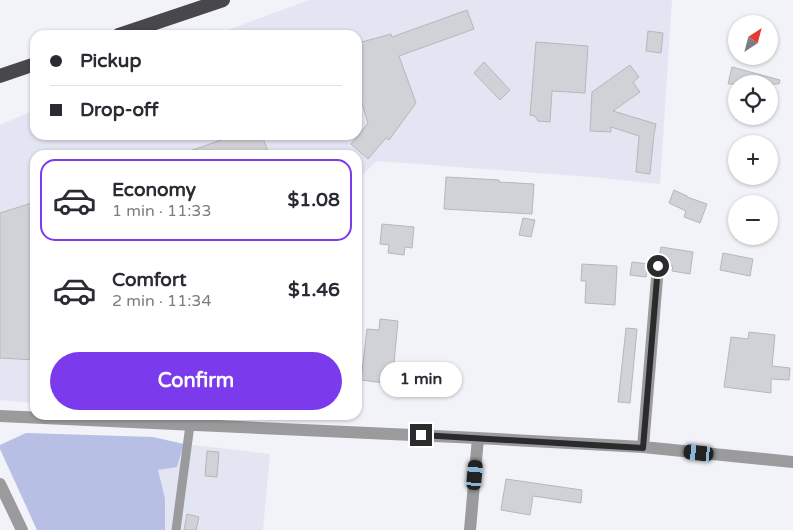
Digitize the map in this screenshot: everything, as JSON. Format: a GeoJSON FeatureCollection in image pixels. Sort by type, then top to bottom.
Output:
{"type":"FeatureCollection","features":[{"type":"Feature","properties":{"kind":"highway"},"geometry":{"type":"LineString","coordinates":[[134,30],[223,0]]}},
{"type":"Feature","properties":{"kind":"highway"},"geometry":{"type":"LineString","coordinates":[[0,76],[30,66]]}},
{"type":"Feature","properties":{"kind":"street"},"geometry":{"type":"LineString","coordinates":[[643,448],[658,266]]}},
{"type":"Feature","properties":{"kind":"street"},"geometry":{"type":"LineString","coordinates":[[0,416],[30,417]]}},
{"type":"Feature","properties":{"kind":"street"},"geometry":{"type":"LineString","coordinates":[[84,420],[478,438],[643,448],[793,462]]}},
{"type":"Feature","properties":{"kind":"street"},"geometry":{"type":"LineString","coordinates":[[470,530],[478,438]]}},
{"type":"Feature","properties":{"kind":"street"},"geometry":{"type":"LineString","coordinates":[[0,484],[22,530]]}},
{"type":"Feature","properties":{"kind":"lane"},"geometry":{"type":"LineString","coordinates":[[176,530],[190,425]]}},
{"type":"Feature","properties":{"kind":"shaded area"},"geometry":{"type":"Polygon","coordinates":[[[309,0],[672,0],[660,184],[377,161],[362,175],[362,150],[30,150],[30,403],[0,400],[0,125],[30,112],[30,140],[362,140],[362,30],[228,30],[309,0]]]}},
{"type":"Feature","properties":{"kind":"shaded area"},"geometry":{"type":"Polygon","coordinates":[[[26,433],[153,437],[184,444],[177,467],[158,470],[165,498],[165,530],[37,530],[0,449],[0,445],[26,433]]]}},
{"type":"Feature","properties":{"kind":"shaded area"},"geometry":{"type":"Polygon","coordinates":[[[184,444],[270,454],[263,530],[165,530],[165,498],[158,470],[177,466],[184,444]]]}},
{"type":"Feature","properties":{"kind":"building"},"geometry":{"type":"Polygon","coordinates":[[[467,10],[474,29],[399,56],[416,103],[389,140],[386,138],[368,159],[362,154],[362,150],[358,150],[351,144],[354,140],[362,140],[362,130],[368,123],[362,103],[362,42],[391,34],[392,37],[467,10]]]}},
{"type":"Feature","properties":{"kind":"building"},"geometry":{"type":"Polygon","coordinates":[[[648,31],[663,33],[661,53],[646,51],[648,31]]]}},
{"type":"Feature","properties":{"kind":"building"},"geometry":{"type":"Polygon","coordinates":[[[536,42],[588,46],[585,93],[552,91],[550,122],[538,121],[535,116],[530,115],[536,42]]]}},
{"type":"Feature","properties":{"kind":"building"},"geometry":{"type":"Polygon","coordinates":[[[484,62],[510,90],[500,100],[474,73],[484,62]]]}},
{"type":"Feature","properties":{"kind":"building"},"geometry":{"type":"Polygon","coordinates":[[[630,65],[639,77],[633,82],[640,92],[613,111],[656,124],[650,174],[636,172],[639,136],[611,127],[611,132],[590,131],[592,92],[630,65]]]}},
{"type":"Feature","properties":{"kind":"building"},"geometry":{"type":"Polygon","coordinates":[[[732,67],[762,75],[730,75],[732,67]]]}},
{"type":"Feature","properties":{"kind":"building"},"geometry":{"type":"Polygon","coordinates":[[[221,140],[264,140],[267,150],[193,150],[221,140]]]}},
{"type":"Feature","properties":{"kind":"building"},"geometry":{"type":"Polygon","coordinates":[[[446,177],[534,184],[532,214],[444,209],[446,177]]]}},
{"type":"Feature","properties":{"kind":"building"},"geometry":{"type":"Polygon","coordinates":[[[674,190],[707,204],[700,223],[684,217],[686,211],[669,203],[674,190]]]}},
{"type":"Feature","properties":{"kind":"building"},"geometry":{"type":"Polygon","coordinates":[[[30,204],[30,360],[0,358],[0,213],[30,204]]]}},
{"type":"Feature","properties":{"kind":"building"},"geometry":{"type":"Polygon","coordinates":[[[523,218],[535,220],[531,237],[519,235],[523,218]]]}},
{"type":"Feature","properties":{"kind":"building"},"geometry":{"type":"Polygon","coordinates":[[[382,224],[414,227],[412,248],[405,247],[404,255],[388,253],[389,245],[380,244],[382,224]]]}},
{"type":"Feature","properties":{"kind":"building"},"geometry":{"type":"Polygon","coordinates":[[[661,247],[693,252],[690,274],[672,271],[673,266],[666,265],[659,258],[661,247]]]}},
{"type":"Feature","properties":{"kind":"building"},"geometry":{"type":"Polygon","coordinates":[[[723,253],[753,259],[750,276],[720,270],[723,253]]]}},
{"type":"Feature","properties":{"kind":"building"},"geometry":{"type":"Polygon","coordinates":[[[632,262],[648,264],[646,277],[630,275],[632,262]]]}},
{"type":"Feature","properties":{"kind":"building"},"geometry":{"type":"Polygon","coordinates":[[[582,264],[617,266],[615,305],[585,303],[586,281],[581,281],[582,264]]]}},
{"type":"Feature","properties":{"kind":"building"},"geometry":{"type":"Polygon","coordinates":[[[380,319],[398,321],[392,384],[362,380],[367,329],[379,330],[380,319]]]}},
{"type":"Feature","properties":{"kind":"building"},"geometry":{"type":"Polygon","coordinates":[[[626,328],[637,329],[630,403],[618,402],[626,328]]]}},
{"type":"Feature","properties":{"kind":"building"},"geometry":{"type":"Polygon","coordinates":[[[749,332],[775,335],[772,366],[790,368],[789,380],[771,379],[771,393],[724,387],[731,337],[748,339],[749,332]]]}},
{"type":"Feature","properties":{"kind":"building"},"geometry":{"type":"Polygon","coordinates":[[[207,451],[219,452],[217,477],[205,476],[207,451]]]}},
{"type":"Feature","properties":{"kind":"building"},"geometry":{"type":"Polygon","coordinates":[[[506,479],[582,490],[581,503],[533,496],[530,515],[501,510],[506,479]]]}},
{"type":"Feature","properties":{"kind":"building"},"geometry":{"type":"Polygon","coordinates":[[[187,514],[199,517],[196,530],[184,530],[187,514]]]}},
{"type":"Feature","properties":{"kind":"route"},"geometry":{"type":"LineString","coordinates":[[421,435],[643,448],[658,266]]}}]}
